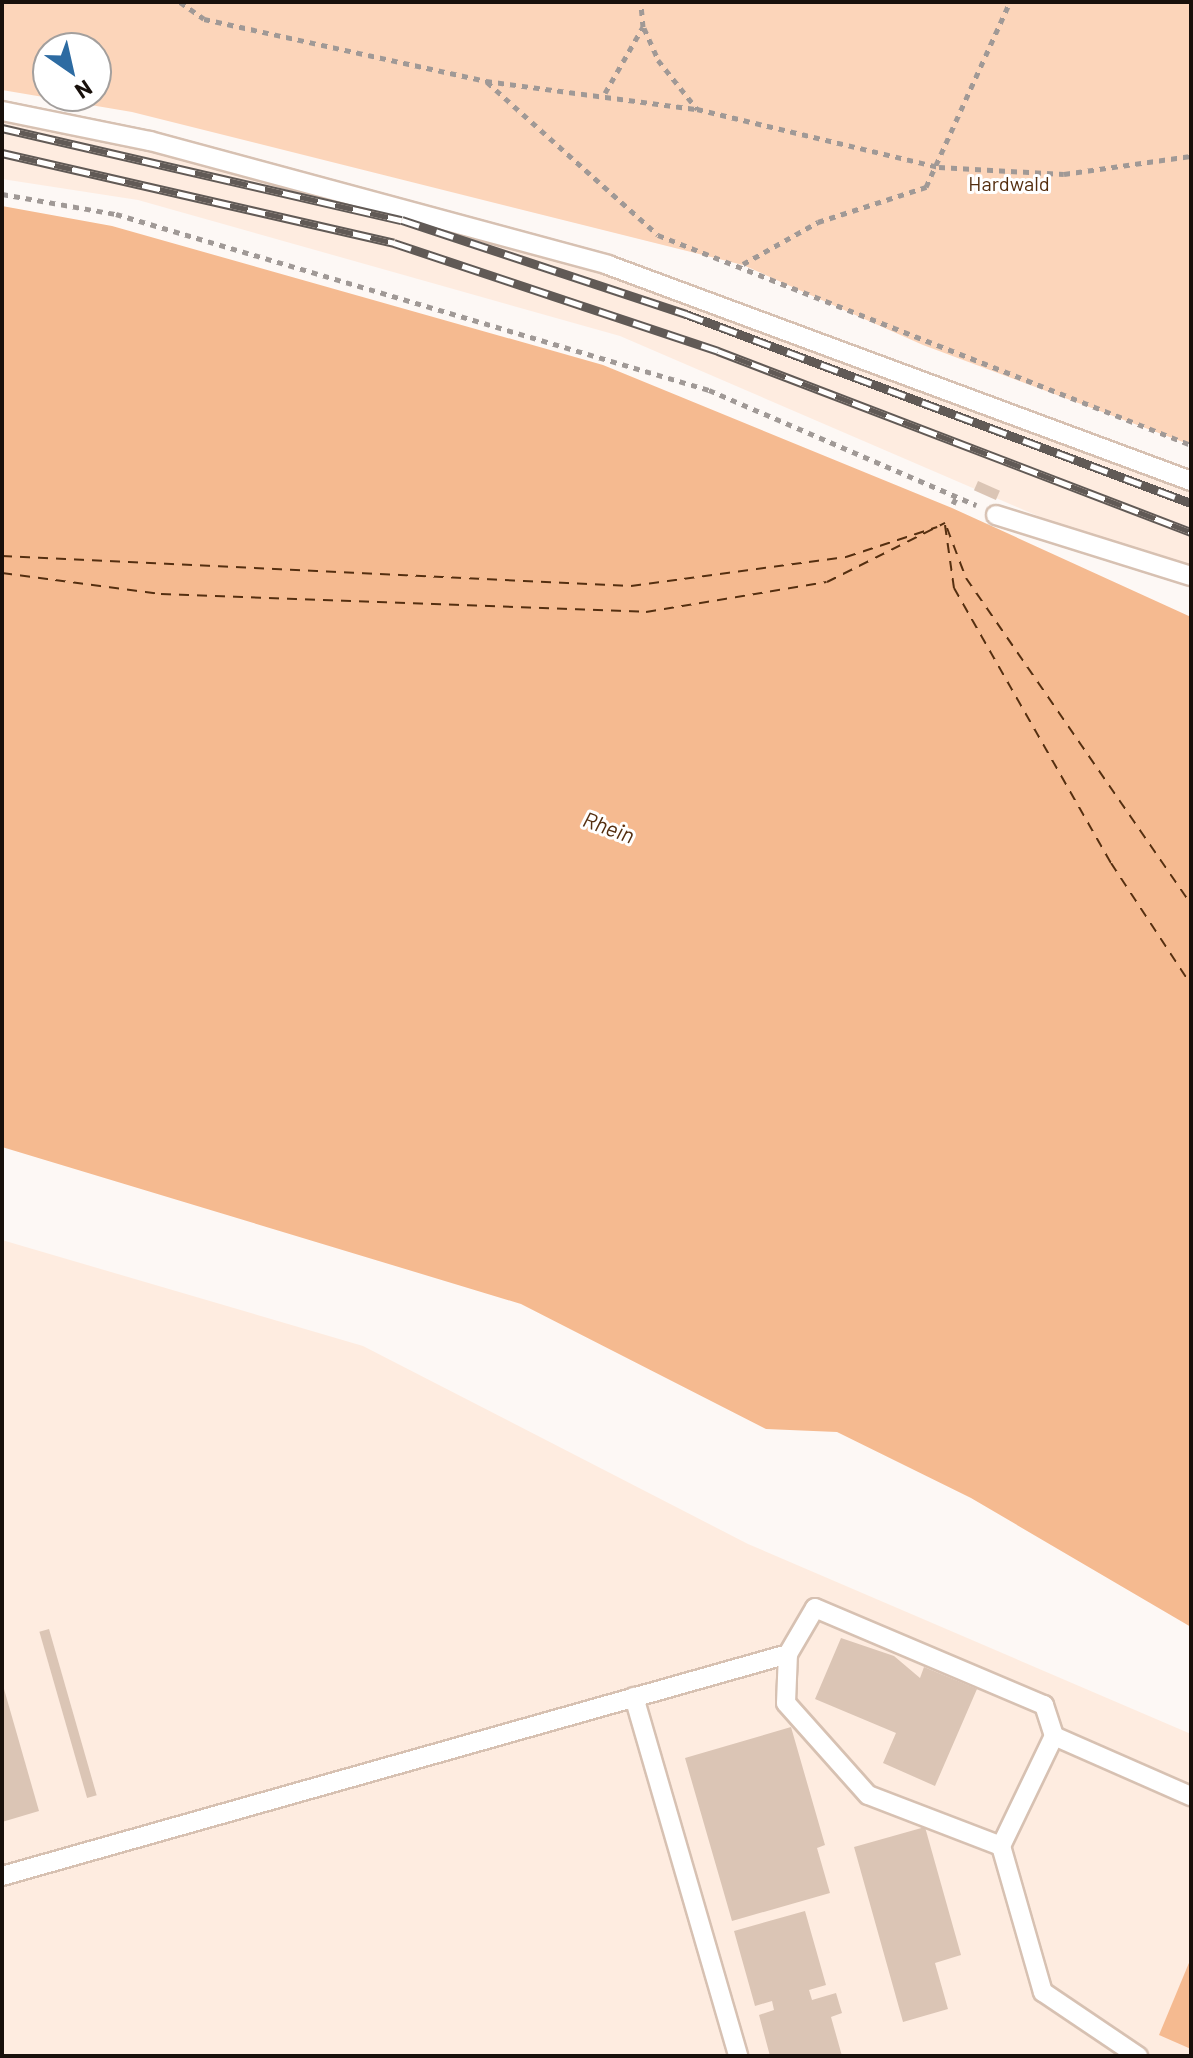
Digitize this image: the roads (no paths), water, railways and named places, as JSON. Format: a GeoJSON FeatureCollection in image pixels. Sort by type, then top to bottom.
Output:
{"type":"FeatureCollection","features":[{"type":"Feature","properties":{"kind":"lane"},"geometry":{"type":"LineString","coordinates":[[2,111],[150,141],[608,265],[1191,481]]}},
{"type":"Feature","properties":{"kind":"lane"},"geometry":{"type":"LineString","coordinates":[[996,515],[1191,576]]}},
{"type":"Feature","properties":{"kind":"lane"},"geometry":{"type":"LineString","coordinates":[[1001,1846],[868,1795],[786,1703],[788,1654],[815,1608],[1044,1705],[1054,1736],[1001,1846],[1043,1992],[1138,2056]]}},
{"type":"Feature","properties":{"kind":"lane"},"geometry":{"type":"LineString","coordinates":[[2,1876],[788,1654]]}},
{"type":"Feature","properties":{"kind":"lane"},"geometry":{"type":"LineString","coordinates":[[634,1697],[738,2056]]}},
{"type":"Feature","properties":{"kind":"lane"},"geometry":{"type":"LineString","coordinates":[[1054,1736],[1191,1796]]}},
{"type":"Feature","properties":{"kind":"water","name":"Rhein"},"geometry":{"type":"Polygon","coordinates":[[[2,206],[112,226],[603,365],[952,508],[1191,617],[1191,1627],[971,1498],[837,1432],[766,1429],[521,1304],[2,1147],[2,206]]]}},
{"type":"Feature","properties":{"kind":"water"},"geometry":{"type":"Polygon","coordinates":[[[1191,1958],[1191,2049],[1159,2035],[1191,1958]]]}},
{"type":"Feature","properties":{"kind":"railway"},"geometry":{"type":"LineString","coordinates":[[2,128],[402,220],[686,314],[1191,503]]}},
{"type":"Feature","properties":{"kind":"railway"},"geometry":{"type":"LineString","coordinates":[[2,153],[394,243],[718,351],[1191,532]]}},
{"type":"Feature","properties":{"kind":"park label","name":"Hardwald"},"geometry":{"type":"Point","coordinates":[1009,183]}}]}
